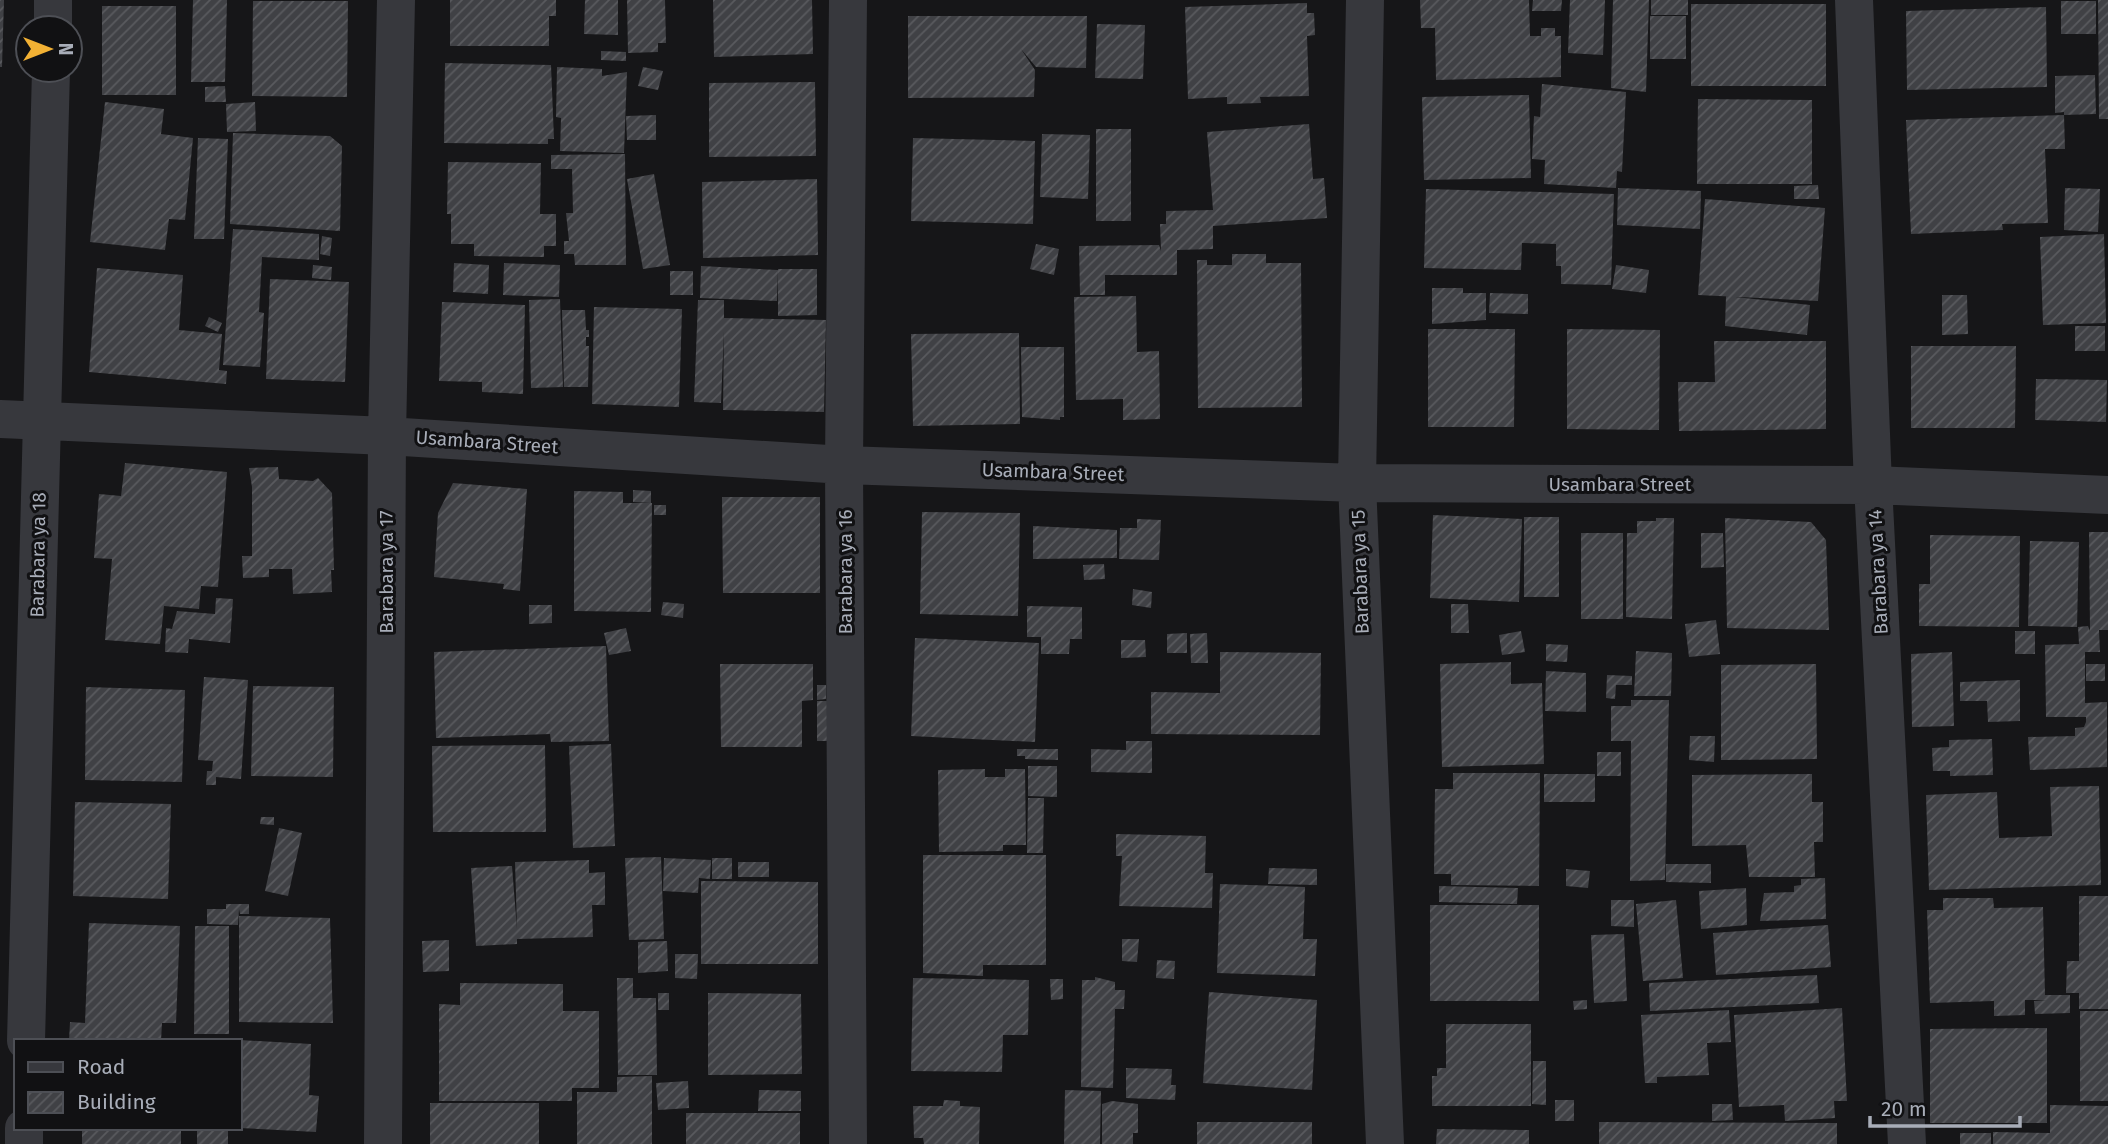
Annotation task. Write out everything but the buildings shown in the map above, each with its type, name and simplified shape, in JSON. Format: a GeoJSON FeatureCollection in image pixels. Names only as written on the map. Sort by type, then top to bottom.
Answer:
{"type":"FeatureCollection","features":[{"type":"Feature","properties":{"kind":"street","name":"Barabara ya 17"},"geometry":{"type":"LineString","coordinates":[[383,1144],[387,436],[396,0]]}},
{"type":"Feature","properties":{"kind":"street","name":"Barabara ya 16"},"geometry":{"type":"LineString","coordinates":[[848,0],[844,465],[848,1144]]}},
{"type":"Feature","properties":{"kind":"street","name":"Barabara ya 15"},"geometry":{"type":"LineString","coordinates":[[1365,0],[1357,482],[1385,1144]]}},
{"type":"Feature","properties":{"kind":"street","name":"Barabara ya 14"},"geometry":{"type":"LineString","coordinates":[[1854,0],[1873,485],[1907,1144]]}},
{"type":"Feature","properties":{"kind":"street","name":"Barabara ya 18"},"geometry":{"type":"LineString","coordinates":[[26,1039],[51,84]]}},
{"type":"Feature","properties":{"kind":"street","name":"Usambara Street"},"geometry":{"type":"LineString","coordinates":[[0,419],[387,436],[844,465],[1357,482],[1873,485],[2108,495]]}}]}
